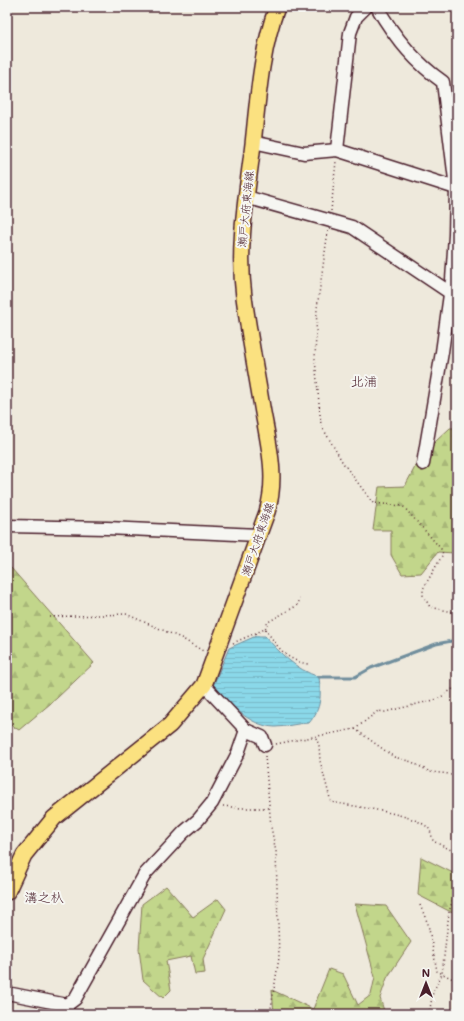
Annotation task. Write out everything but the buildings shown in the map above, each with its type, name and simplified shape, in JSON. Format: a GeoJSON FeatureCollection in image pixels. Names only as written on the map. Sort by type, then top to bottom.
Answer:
{"type":"FeatureCollection","features":[{"type":"Feature","properties":{"kind":"main road","name":"瀬戸大府東海線"},"geometry":{"type":"LineString","coordinates":[[7,892],[24,855],[54,818],[170,726],[204,685],[271,499],[272,479],[269,443],[242,281],[240,259],[262,67],[272,21],[277,7]]}},
{"type":"Feature","properties":{"kind":"street"},"geometry":{"type":"LineString","coordinates":[[337,150],[350,33],[356,17],[366,7]]}},
{"type":"Feature","properties":{"kind":"street"},"geometry":{"type":"LineString","coordinates":[[378,7],[384,19],[410,51],[430,73],[443,82],[456,188],[456,235],[450,292],[442,352],[423,464]]}},
{"type":"Feature","properties":{"kind":"street"},"geometry":{"type":"LineString","coordinates":[[253,142],[304,153],[337,150],[456,188]]}},
{"type":"Feature","properties":{"kind":"street"},"geometry":{"type":"LineString","coordinates":[[246,197],[330,219],[352,227],[450,292]]}},
{"type":"Feature","properties":{"kind":"street"},"geometry":{"type":"LineString","coordinates":[[7,526],[107,528],[258,535]]}},
{"type":"Feature","properties":{"kind":"street"},"geometry":{"type":"LineString","coordinates":[[204,685],[246,730],[262,736],[265,745]]}},
{"type":"Feature","properties":{"kind":"street"},"geometry":{"type":"LineString","coordinates":[[7,993],[67,1010],[75,999],[145,874],[184,832],[198,820],[212,803],[238,753],[246,730]]}},
{"type":"Feature","properties":{"kind":"path"},"geometry":{"type":"LineString","coordinates":[[337,150],[330,219],[317,308],[314,359],[321,425],[343,463],[374,503],[403,506],[442,549],[443,554],[423,589],[424,595],[430,607],[457,613]]}},
{"type":"Feature","properties":{"kind":"path"},"geometry":{"type":"LineString","coordinates":[[50,617],[126,614],[145,620],[216,653],[265,628],[268,622],[298,605],[300,598]]}},
{"type":"Feature","properties":{"kind":"path"},"geometry":{"type":"LineString","coordinates":[[265,628],[285,656],[296,662],[308,664]]}},
{"type":"Feature","properties":{"kind":"path"},"geometry":{"type":"LineString","coordinates":[[270,1014],[279,958],[276,852],[269,808],[265,767],[265,745],[287,743],[334,731],[355,729],[378,711],[385,712],[438,699],[457,686]]}},
{"type":"Feature","properties":{"kind":"path"},"geometry":{"type":"LineString","coordinates":[[355,729],[394,757],[412,762],[430,772],[450,774],[457,782]]}},
{"type":"Feature","properties":{"kind":"path"},"geometry":{"type":"LineString","coordinates":[[315,737],[319,745],[320,761],[331,802],[398,815],[416,821],[428,828],[433,841],[457,853]]}},
{"type":"Feature","properties":{"kind":"path"},"geometry":{"type":"LineString","coordinates":[[212,803],[240,808],[269,808]]}},
{"type":"Feature","properties":{"kind":"path"},"geometry":{"type":"LineString","coordinates":[[429,1014],[433,992],[442,974],[449,912],[457,886]]}},
{"type":"Feature","properties":{"kind":"path"},"geometry":{"type":"LineString","coordinates":[[420,906],[428,924],[437,971],[453,979],[457,979]]}},
{"type":"Feature","properties":{"kind":"path"},"geometry":{"type":"LineString","coordinates":[[451,1014],[457,1010]]}},
{"type":"Feature","properties":{"kind":"green space"},"geometry":{"type":"Polygon","coordinates":[[[450,428],[457,428],[457,559],[455,553],[438,552],[421,573],[402,574],[391,555],[391,530],[373,530],[379,487],[405,486],[422,454],[450,428]]]}},
{"type":"Feature","properties":{"kind":"green space"},"geometry":{"type":"Polygon","coordinates":[[[11,568],[94,663],[57,698],[19,730],[7,723],[7,569],[11,568]]]}},
{"type":"Feature","properties":{"kind":"green space"},"geometry":{"type":"Polygon","coordinates":[[[421,857],[457,875],[457,912],[449,911],[418,895],[421,857]]]}},
{"type":"Feature","properties":{"kind":"green space"},"geometry":{"type":"Polygon","coordinates":[[[166,886],[193,917],[218,899],[226,909],[203,959],[205,973],[195,974],[191,956],[166,961],[171,990],[163,998],[143,980],[139,949],[142,904],[166,886]]]}},
{"type":"Feature","properties":{"kind":"green space"},"geometry":{"type":"Polygon","coordinates":[[[355,904],[386,906],[411,942],[387,978],[380,998],[385,1014],[274,1014],[272,990],[313,1009],[329,969],[343,974],[358,1005],[371,995],[375,977],[355,904]]]}},
{"type":"Feature","properties":{"kind":"water"},"geometry":{"type":"Polygon","coordinates":[[[256,636],[265,636],[289,660],[310,674],[319,677],[320,701],[316,712],[309,723],[275,727],[256,723],[233,707],[213,686],[229,648],[256,636]]]}},
{"type":"Feature","properties":{"kind":"waterway"},"geometry":{"type":"LineString","coordinates":[[319,677],[355,677],[371,668],[436,644],[457,640]]}},
{"type":"Feature","properties":{"kind":"district","name":"北浦"},"geometry":{"type":"Point","coordinates":[364,380]}},
{"type":"Feature","properties":{"kind":"district","name":"溝之杁"},"geometry":{"type":"Point","coordinates":[44,896]}}]}
